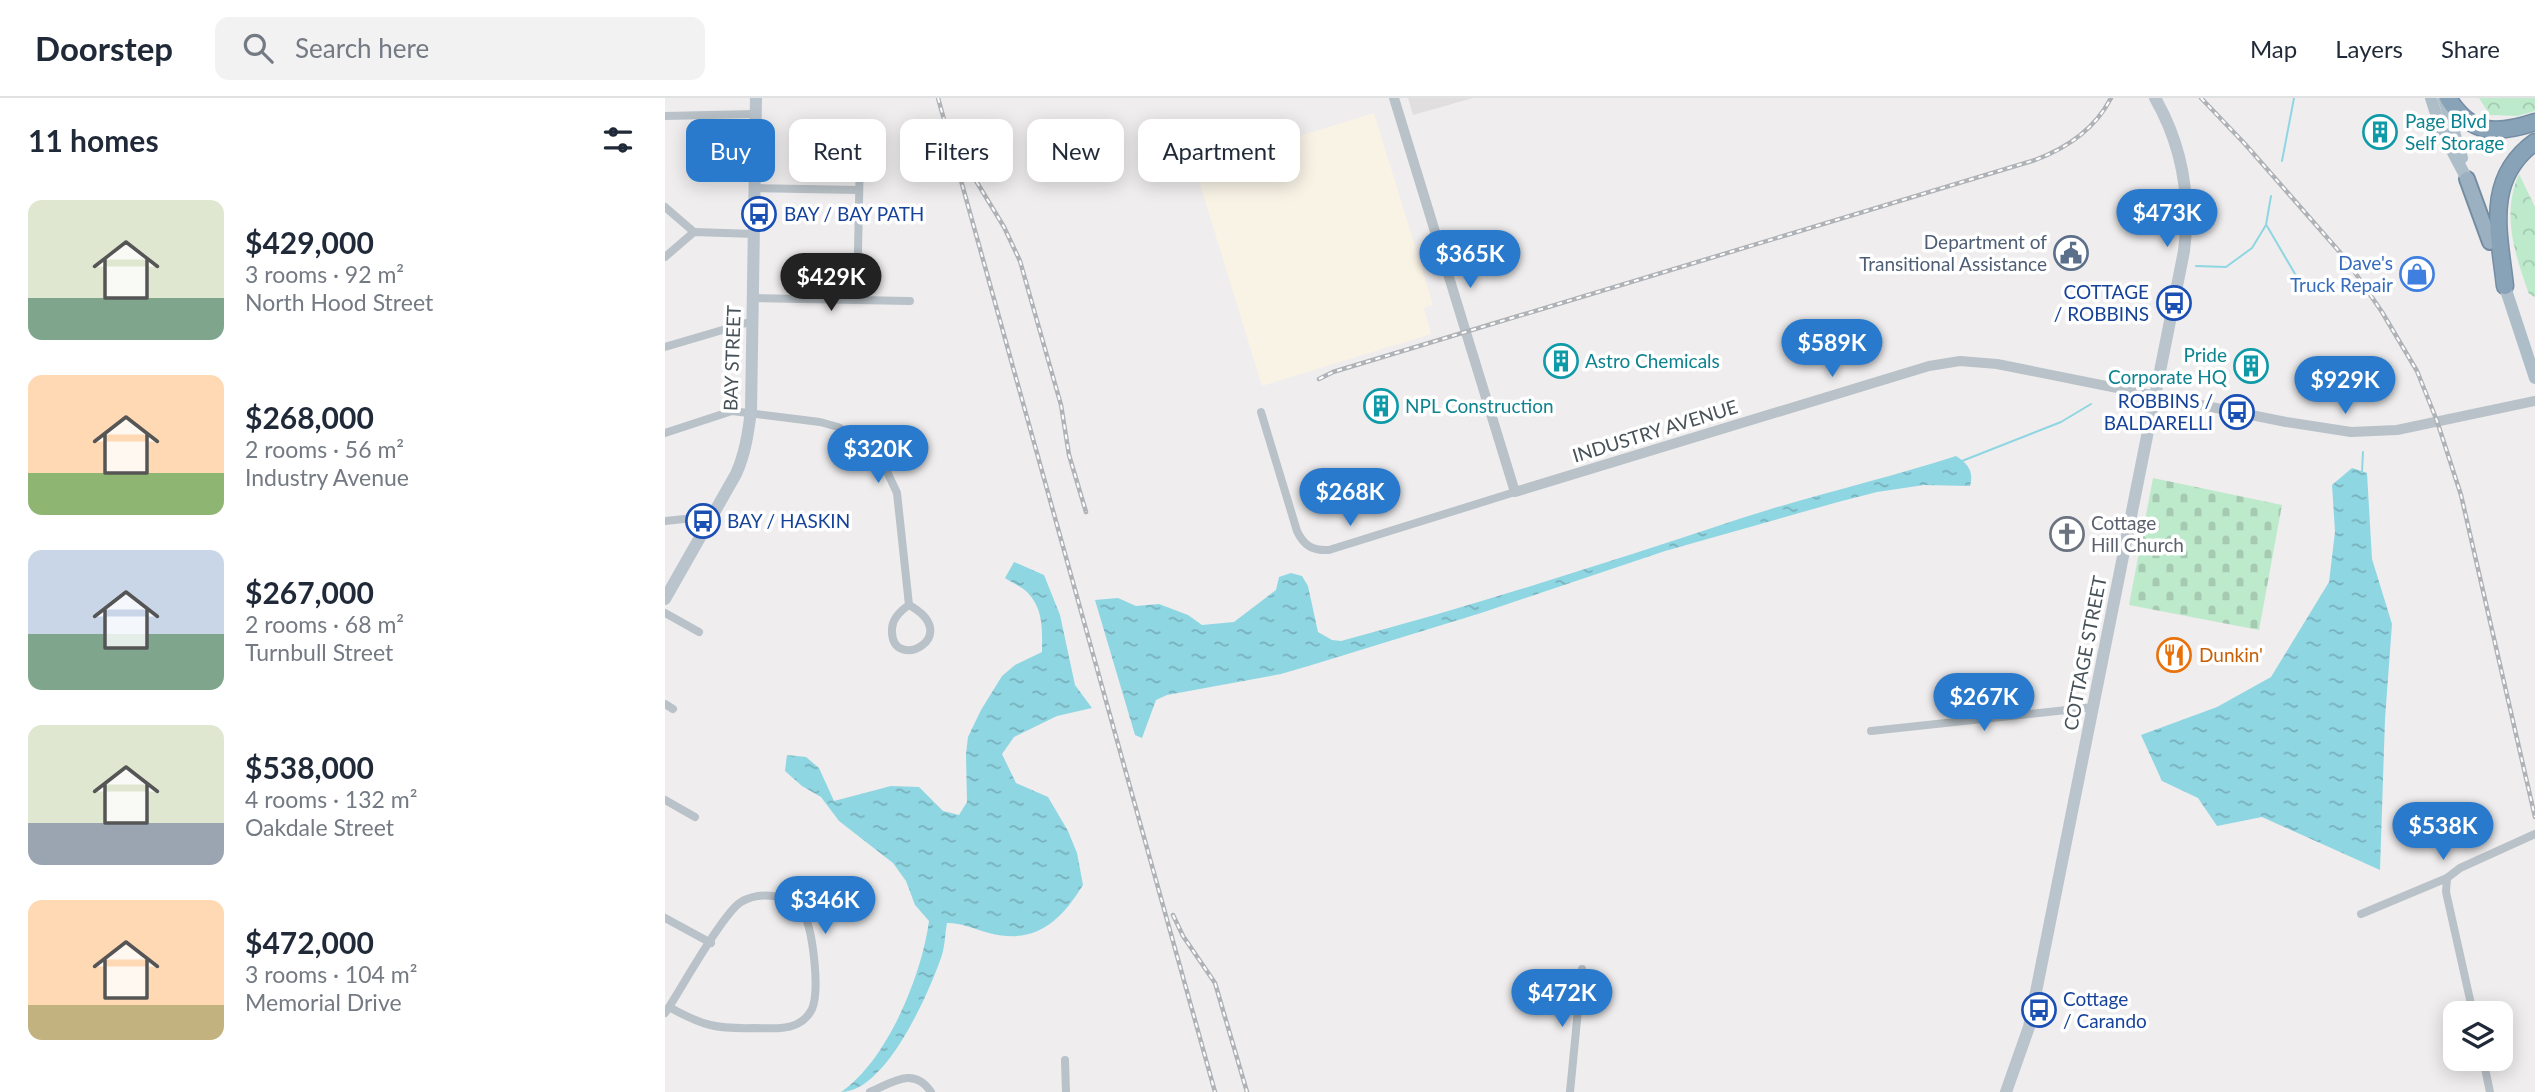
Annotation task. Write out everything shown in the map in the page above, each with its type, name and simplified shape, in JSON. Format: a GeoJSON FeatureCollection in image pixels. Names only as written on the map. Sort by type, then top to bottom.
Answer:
{"type":"FeatureCollection","features":[{"type":"Feature","properties":{"kind":"highway"},"geometry":{"type":"LineString","coordinates":[[2446,98],[2461,117],[2477,127],[2502,131],[2535,122]]}},
{"type":"Feature","properties":{"kind":"highway"},"geometry":{"type":"LineString","coordinates":[[2505,286],[2497,219],[2499,195],[2513,163],[2535,142]]}},
{"type":"Feature","properties":{"kind":"highway"},"geometry":{"type":"LineString","coordinates":[[2467,179],[2490,242]]}},
{"type":"Feature","properties":{"kind":"main road","name":"BAY STREET"},"geometry":{"type":"LineString","coordinates":[[665,598],[744,456],[751,411],[756,98]]}},
{"type":"Feature","properties":{"kind":"main road","name":"COTTAGE STREET"},"geometry":{"type":"LineString","coordinates":[[2006,1092],[2029,1027],[2184,251],[2187,204],[2184,178],[2175,142],[2155,98]]}},
{"type":"Feature","properties":{"kind":"main road"},"geometry":{"type":"LineString","coordinates":[[2431,98],[2441,130],[2467,179]]}},
{"type":"Feature","properties":{"kind":"main road"},"geometry":{"type":"LineString","coordinates":[[2446,98],[2467,179]]}},
{"type":"Feature","properties":{"kind":"main road"},"geometry":{"type":"LineString","coordinates":[[2490,242],[2535,378]]}},
{"type":"Feature","properties":{"kind":"street"},"geometry":{"type":"LineString","coordinates":[[1394,98],[1515,492]]}},
{"type":"Feature","properties":{"kind":"street"},"geometry":{"type":"LineString","coordinates":[[665,116],[756,114]]}},
{"type":"Feature","properties":{"kind":"street"},"geometry":{"type":"LineString","coordinates":[[857,298],[859,182]]}},
{"type":"Feature","properties":{"kind":"street"},"geometry":{"type":"LineString","coordinates":[[755,188],[859,190]]}},
{"type":"Feature","properties":{"kind":"street"},"geometry":{"type":"LineString","coordinates":[[665,206],[694,232],[755,234]]}},
{"type":"Feature","properties":{"kind":"street"},"geometry":{"type":"LineString","coordinates":[[665,257],[694,232]]}},
{"type":"Feature","properties":{"kind":"street"},"geometry":{"type":"LineString","coordinates":[[753,298],[910,301]]}},
{"type":"Feature","properties":{"kind":"street"},"geometry":{"type":"LineString","coordinates":[[665,347],[753,321]]}},
{"type":"Feature","properties":{"kind":"street","name":"INDUSTRY AVENUE"},"geometry":{"type":"LineString","coordinates":[[1261,412],[1302,542],[1313,548],[1329,550],[1934,365],[1971,361],[1997,364],[2156,397],[2351,432],[2397,430],[2535,401]]}},
{"type":"Feature","properties":{"kind":"street"},"geometry":{"type":"LineString","coordinates":[[665,433],[732,411],[751,411],[838,427],[854,436],[883,463],[897,493],[909,605],[927,618],[930,630],[927,640],[912,651],[900,647],[891,631],[900,611],[909,605]]}},
{"type":"Feature","properties":{"kind":"street"},"geometry":{"type":"LineString","coordinates":[[665,520],[713,516]]}},
{"type":"Feature","properties":{"kind":"street"},"geometry":{"type":"LineString","coordinates":[[665,613],[699,632]]}},
{"type":"Feature","properties":{"kind":"street"},"geometry":{"type":"LineString","coordinates":[[1871,731],[2094,707]]}},
{"type":"Feature","properties":{"kind":"street"},"geometry":{"type":"LineString","coordinates":[[665,800],[695,817]]}},
{"type":"Feature","properties":{"kind":"street"},"geometry":{"type":"LineString","coordinates":[[2361,914],[2447,878],[2460,868],[2535,834]]}},
{"type":"Feature","properties":{"kind":"street"},"geometry":{"type":"LineString","coordinates":[[2447,878],[2446,892],[2470,1001]]}},
{"type":"Feature","properties":{"kind":"street"},"geometry":{"type":"LineString","coordinates":[[774,896],[797,906],[806,919],[811,940],[815,995],[808,1016],[797,1024],[784,1028],[720,1029],[699,1024],[667,1010],[728,914],[736,906],[746,900],[774,896]]}},
{"type":"Feature","properties":{"kind":"street"},"geometry":{"type":"LineString","coordinates":[[665,918],[711,943]]}},
{"type":"Feature","properties":{"kind":"street"},"geometry":{"type":"LineString","coordinates":[[1570,1092],[1582,969]]}},
{"type":"Feature","properties":{"kind":"street"},"geometry":{"type":"LineString","coordinates":[[1065,1060],[1066,1092]]}},
{"type":"Feature","properties":{"kind":"street"},"geometry":{"type":"LineString","coordinates":[[2486,1071],[2490,1092]]}},
{"type":"Feature","properties":{"kind":"street"},"geometry":{"type":"LineString","coordinates":[[870,1092],[907,1077],[924,1082],[931,1092]]}},
{"type":"Feature","properties":{"kind":"shaded area"},"geometry":{"type":"Polygon","coordinates":[[[1408,98],[1473,98],[1413,115],[1408,98]]]}},
{"type":"Feature","properties":{"kind":"shaded area"},"geometry":{"type":"Polygon","coordinates":[[[1374,113],[1433,305],[1424,308],[1431,334],[1262,386],[1199,182],[1300,182],[1300,136],[1374,113]]]}},
{"type":"Feature","properties":{"kind":"green space"},"geometry":{"type":"Polygon","coordinates":[[[2479,98],[2535,98],[2535,111],[2517,116],[2490,115],[2479,98]]]}},
{"type":"Feature","properties":{"kind":"green space"},"geometry":{"type":"Polygon","coordinates":[[[2519,174],[2535,207],[2535,297],[2529,294],[2512,235],[2511,205],[2519,174]]]}},
{"type":"Feature","properties":{"kind":"green space"},"geometry":{"type":"Polygon","coordinates":[[[2153,478],[2282,505],[2259,630],[2129,605],[2153,478]]]}},
{"type":"Feature","properties":{"kind":"water"},"geometry":{"type":"Polygon","coordinates":[[[1956,456],[1969,468],[1970,486],[1924,485],[1877,492],[1838,502],[1665,551],[1481,613],[1281,674],[1167,695],[1156,700],[1142,738],[1135,735],[1095,600],[1118,598],[1136,606],[1159,604],[1188,615],[1202,625],[1234,622],[1276,590],[1279,577],[1291,573],[1302,576],[1308,586],[1318,632],[1332,640],[1341,641],[1542,583],[1769,510],[1956,456]]]}},
{"type":"Feature","properties":{"kind":"water"},"geometry":{"type":"Polygon","coordinates":[[[2352,468],[2367,473],[2372,559],[2392,624],[2385,719],[2380,870],[2262,817],[2217,826],[2198,798],[2162,781],[2141,735],[2217,707],[2271,677],[2329,582],[2335,532],[2332,485],[2352,468]]]}},
{"type":"Feature","properties":{"kind":"water"},"geometry":{"type":"Polygon","coordinates":[[[1014,562],[1044,575],[1060,615],[1075,685],[1092,708],[1057,716],[1014,737],[1002,754],[1016,783],[1048,797],[1068,831],[1077,853],[1083,885],[1055,920],[1033,933],[1005,936],[947,923],[943,951],[936,972],[904,1038],[874,1076],[858,1088],[841,1092],[858,1078],[873,1060],[900,1015],[919,966],[929,921],[915,905],[906,881],[893,863],[839,821],[821,797],[802,786],[785,771],[787,755],[806,757],[819,768],[834,801],[891,786],[919,787],[943,811],[959,815],[967,802],[968,737],[981,710],[1002,676],[1015,665],[1042,652],[1041,621],[1037,606],[1026,591],[1005,578],[1014,562]]]}},
{"type":"Feature","properties":{"kind":"waterway"},"geometry":{"type":"LineString","coordinates":[[2282,161],[2294,98]]}},
{"type":"Feature","properties":{"kind":"waterway"},"geometry":{"type":"LineString","coordinates":[[2196,266],[2226,267],[2252,248],[2266,225],[2271,196]]}},
{"type":"Feature","properties":{"kind":"waterway"},"geometry":{"type":"LineString","coordinates":[[2267,226],[2298,279]]}},
{"type":"Feature","properties":{"kind":"waterway"},"geometry":{"type":"LineString","coordinates":[[1962,461],[2061,422],[2091,404]]}},
{"type":"Feature","properties":{"kind":"waterway"},"geometry":{"type":"LineString","coordinates":[[2362,472],[2363,452]]}},
{"type":"Feature","properties":{"kind":"railway"},"geometry":{"type":"LineString","coordinates":[[938,98],[1215,1092]]}},
{"type":"Feature","properties":{"kind":"railway"},"geometry":{"type":"LineString","coordinates":[[1319,379],[1333,372],[2035,160],[2058,150],[2079,136],[2097,119],[2111,98]]}},
{"type":"Feature","properties":{"kind":"railway"},"geometry":{"type":"LineString","coordinates":[[2201,98],[2345,258],[2382,312],[2417,371],[2437,421],[2461,495],[2535,817]]}},
{"type":"Feature","properties":{"kind":"railway"},"geometry":{"type":"LineString","coordinates":[[977,182],[1004,227],[1020,261],[1061,405],[1069,455],[1086,512]]}},
{"type":"Feature","properties":{"kind":"railway"},"geometry":{"type":"LineString","coordinates":[[1173,915],[1183,936],[1215,983],[1247,1092]]}},
{"type":"Feature","properties":{"kind":"place","name":"Page Blvd Self Storage"},"geometry":{"type":"Point","coordinates":[2380,132]}},
{"type":"Feature","properties":{"kind":"place","name":"BAY / BAY PATH"},"geometry":{"type":"Point","coordinates":[759,214]}},
{"type":"Feature","properties":{"kind":"place","name":"Department of Transitional Assistance"},"geometry":{"type":"Point","coordinates":[2071,253]}},
{"type":"Feature","properties":{"kind":"place","name":"Dave's Truck Repair"},"geometry":{"type":"Point","coordinates":[2417,274]}},
{"type":"Feature","properties":{"kind":"place","name":"COTTAGE / ROBBINS"},"geometry":{"type":"Point","coordinates":[2174,303]}},
{"type":"Feature","properties":{"kind":"place","name":"Astro Chemicals"},"geometry":{"type":"Point","coordinates":[1561,361]}},
{"type":"Feature","properties":{"kind":"place","name":"Pride Corporate HQ"},"geometry":{"type":"Point","coordinates":[2251,366]}},
{"type":"Feature","properties":{"kind":"place","name":"NPL Construction"},"geometry":{"type":"Point","coordinates":[1381,406]}},
{"type":"Feature","properties":{"kind":"place","name":"ROBBINS / BALDARELLI"},"geometry":{"type":"Point","coordinates":[2237,412]}},
{"type":"Feature","properties":{"kind":"place","name":"BAY / HASKIN"},"geometry":{"type":"Point","coordinates":[703,521]}},
{"type":"Feature","properties":{"kind":"place","name":"Cottage Hill Church"},"geometry":{"type":"Point","coordinates":[2067,534]}},
{"type":"Feature","properties":{"kind":"place","name":"Dunkin'"},"geometry":{"type":"Point","coordinates":[2174,655]}},
{"type":"Feature","properties":{"kind":"place","name":"Cottage / Carando"},"geometry":{"type":"Point","coordinates":[2039,1010]}}]}
